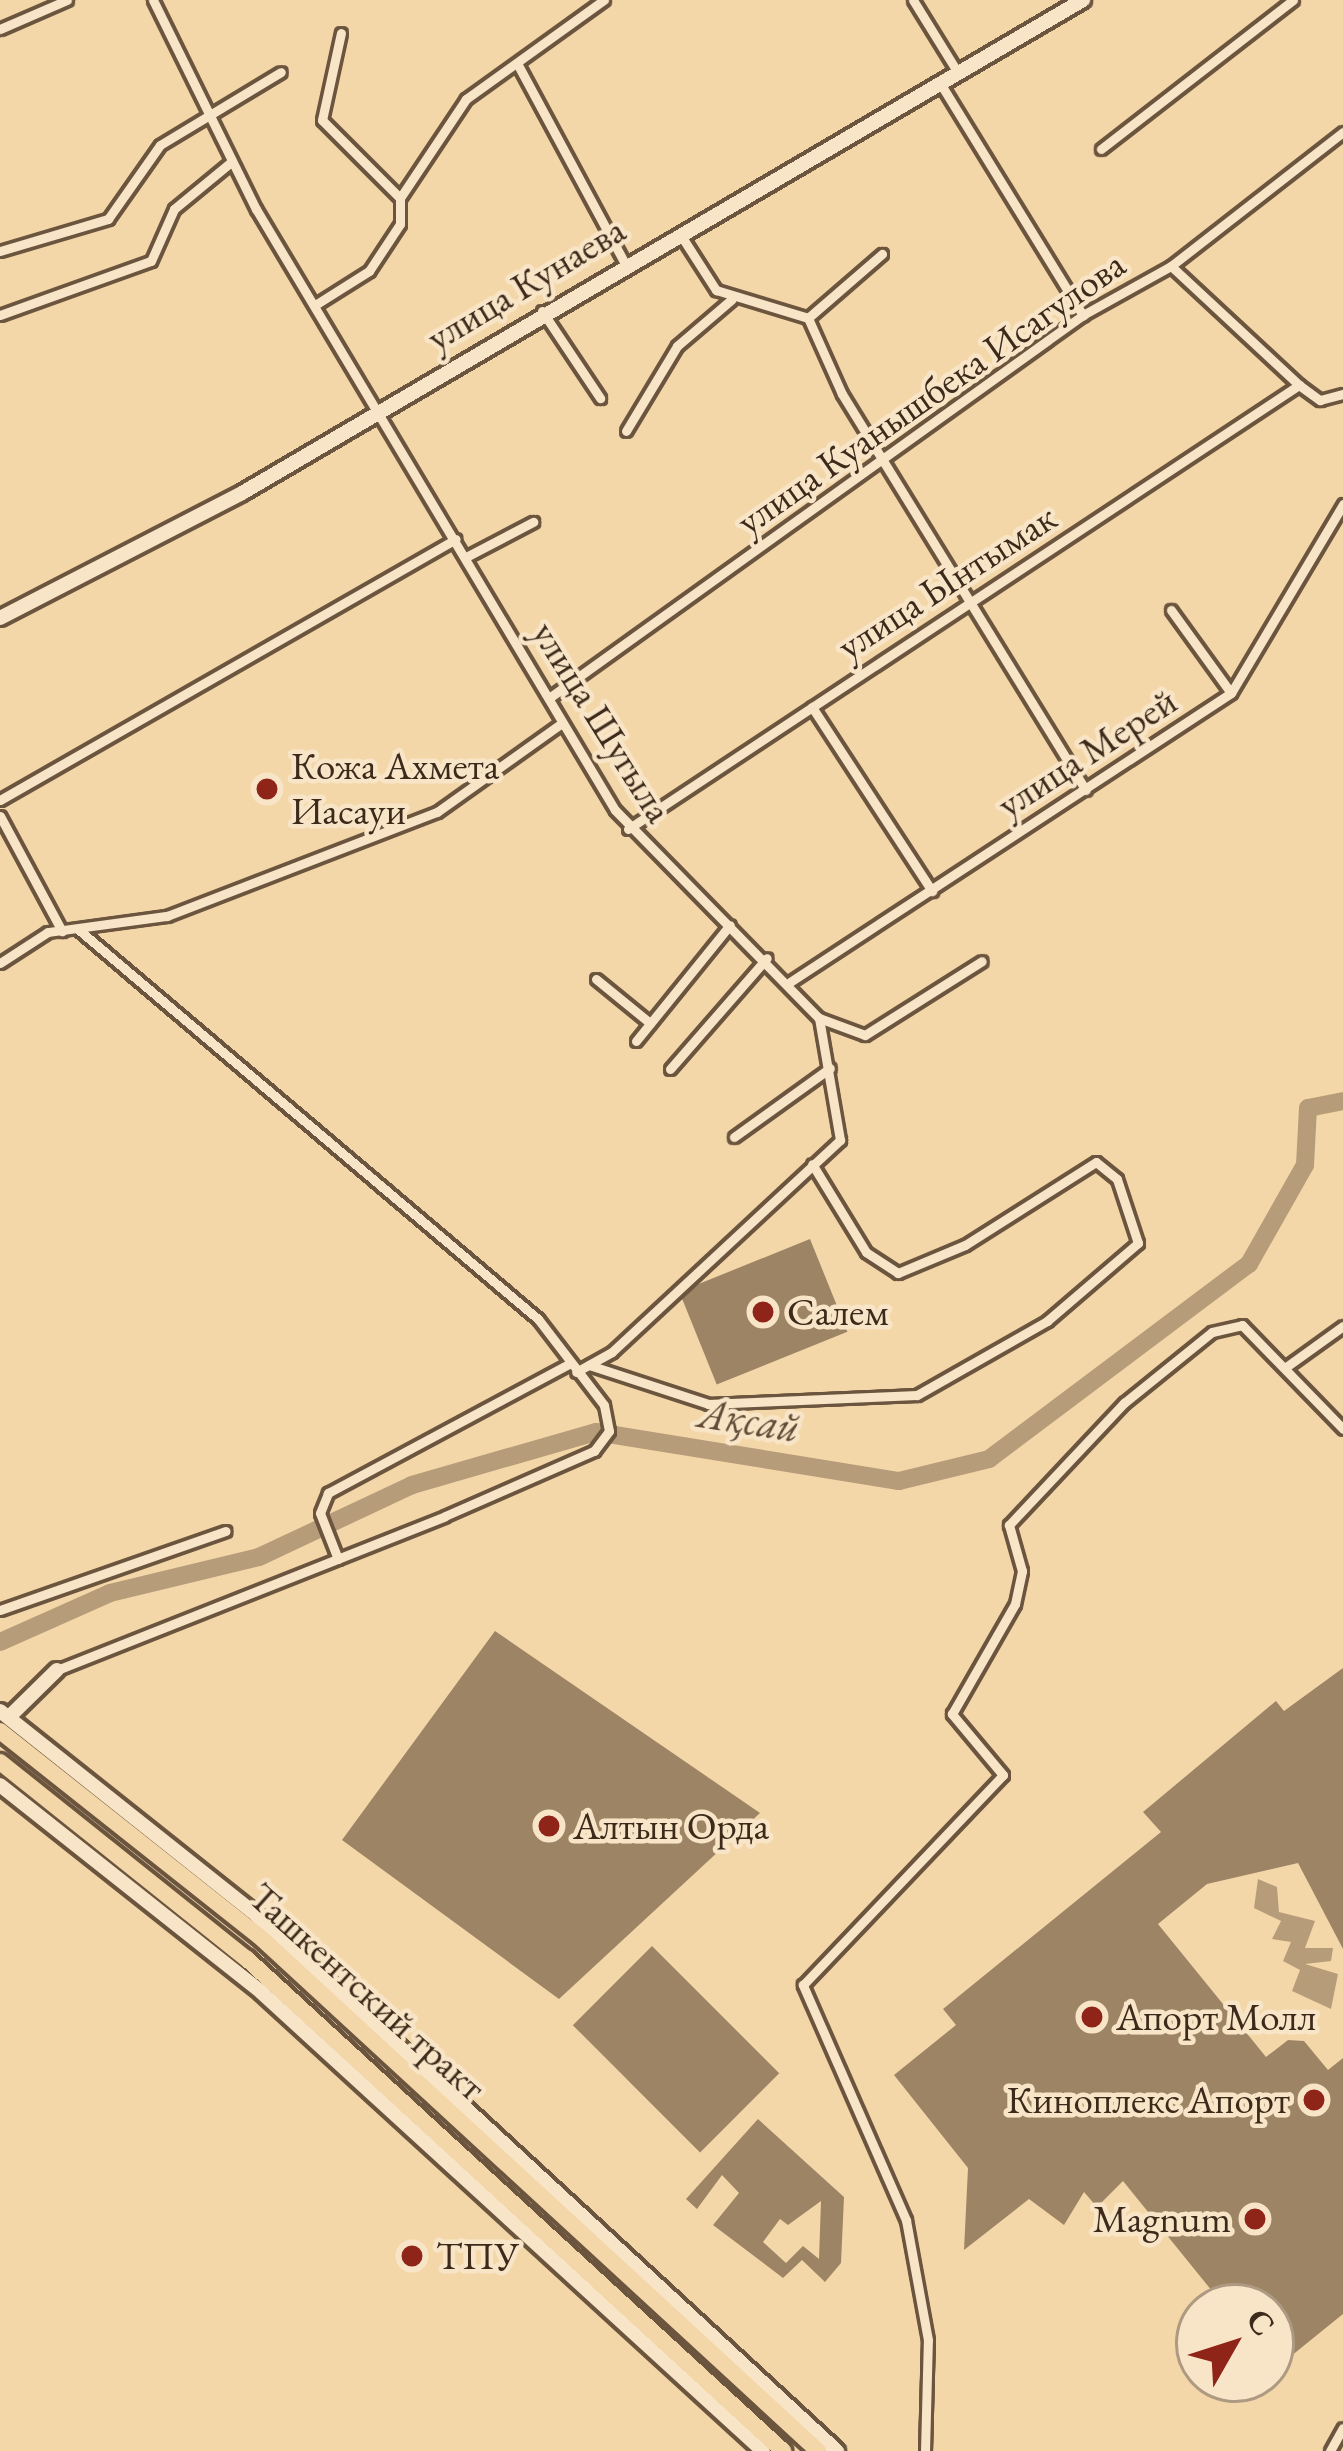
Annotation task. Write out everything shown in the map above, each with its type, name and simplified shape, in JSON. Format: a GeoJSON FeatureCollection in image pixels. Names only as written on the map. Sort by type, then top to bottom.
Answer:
{"type":"FeatureCollection","features":[{"type":"Feature","properties":{"kind":"highway","name":"Ташкентский тракт"},"geometry":{"type":"LineString","coordinates":[[3,1719],[260,1936],[818,2451]]}},
{"type":"Feature","properties":{"kind":"highway"},"geometry":{"type":"LineString","coordinates":[[0,1762],[247,1959],[783,2451]]}},
{"type":"Feature","properties":{"kind":"main road","name":"улица Кунаева"},"geometry":{"type":"LineString","coordinates":[[0,618],[380,411],[624,262],[1083,0]]}},
{"type":"Feature","properties":{"kind":"main road"},"geometry":{"type":"LineString","coordinates":[[57,1670],[3,1719],[253,1912],[837,2451]]}},
{"type":"Feature","properties":{"kind":"main road"},"geometry":{"type":"LineString","coordinates":[[0,1785],[261,1992],[763,2451]]}},
{"type":"Feature","properties":{"kind":"main road"},"geometry":{"type":"LineString","coordinates":[[729,2420],[744,2451]]}},
{"type":"Feature","properties":{"kind":"street"},"geometry":{"type":"LineString","coordinates":[[0,29],[67,0]]}},
{"type":"Feature","properties":{"kind":"street","name":"улица Шугыла"},"geometry":{"type":"LineString","coordinates":[[153,0],[231,162],[628,829],[767,958],[819,1018],[843,1130],[812,1164],[590,1365],[573,1368],[353,1472],[320,1513],[338,1559]]}},
{"type":"Feature","properties":{"kind":"street"},"geometry":{"type":"LineString","coordinates":[[315,305],[387,254],[400,198],[466,99],[604,0]]}},
{"type":"Feature","properties":{"kind":"street"},"geometry":{"type":"LineString","coordinates":[[913,0],[958,73]]}},
{"type":"Feature","properties":{"kind":"street"},"geometry":{"type":"LineString","coordinates":[[1101,148],[1293,0]]}},
{"type":"Feature","properties":{"kind":"street"},"geometry":{"type":"LineString","coordinates":[[341,33],[322,120],[400,198]]}},
{"type":"Feature","properties":{"kind":"street"},"geometry":{"type":"LineString","coordinates":[[518,65],[624,262]]}},
{"type":"Feature","properties":{"kind":"street"},"geometry":{"type":"LineString","coordinates":[[0,251],[108,219],[160,145],[212,122],[280,71]]}},
{"type":"Feature","properties":{"kind":"street"},"geometry":{"type":"LineString","coordinates":[[940,83],[1084,315]]}},
{"type":"Feature","properties":{"kind":"street","name":"улица Куанышбека Исагулова"},"geometry":{"type":"LineString","coordinates":[[549,698],[1084,315],[1171,266],[1343,132]]}},
{"type":"Feature","properties":{"kind":"street"},"geometry":{"type":"LineString","coordinates":[[0,315],[151,261],[174,209],[231,162]]}},
{"type":"Feature","properties":{"kind":"street"},"geometry":{"type":"LineString","coordinates":[[678,232],[732,299],[808,319],[883,462],[1086,790]]}},
{"type":"Feature","properties":{"kind":"street"},"geometry":{"type":"LineString","coordinates":[[808,319],[882,254]]}},
{"type":"Feature","properties":{"kind":"street"},"geometry":{"type":"LineString","coordinates":[[1171,266],[1299,386],[1320,400],[1343,394]]}},
{"type":"Feature","properties":{"kind":"street"},"geometry":{"type":"LineString","coordinates":[[626,430],[677,346],[732,299]]}},
{"type":"Feature","properties":{"kind":"street"},"geometry":{"type":"LineString","coordinates":[[542,311],[600,398]]}},
{"type":"Feature","properties":{"kind":"street","name":"улица Ынтымак"},"geometry":{"type":"LineString","coordinates":[[628,829],[1299,386]]}},
{"type":"Feature","properties":{"kind":"street","name":"улица Мерей"},"geometry":{"type":"LineString","coordinates":[[790,982],[1231,693],[1343,504]]}},
{"type":"Feature","properties":{"kind":"street"},"geometry":{"type":"LineString","coordinates":[[466,557],[533,522]]}},
{"type":"Feature","properties":{"kind":"street"},"geometry":{"type":"LineString","coordinates":[[0,800],[456,539]]}},
{"type":"Feature","properties":{"kind":"street"},"geometry":{"type":"LineString","coordinates":[[1172,610],[1231,693]]}},
{"type":"Feature","properties":{"kind":"street"},"geometry":{"type":"LineString","coordinates":[[812,707],[932,891]]}},
{"type":"Feature","properties":{"kind":"street"},"geometry":{"type":"LineString","coordinates":[[0,963],[62,931],[167,916],[437,812],[562,723]]}},
{"type":"Feature","properties":{"kind":"street"},"geometry":{"type":"LineString","coordinates":[[0,816],[62,931]]}},
{"type":"Feature","properties":{"kind":"street"},"geometry":{"type":"LineString","coordinates":[[636,1041],[730,925]]}},
{"type":"Feature","properties":{"kind":"street"},"geometry":{"type":"LineString","coordinates":[[57,1670],[338,1559],[603,1444],[608,1418],[526,1307],[80,930]]}},
{"type":"Feature","properties":{"kind":"street"},"geometry":{"type":"LineString","coordinates":[[670,1069],[767,958]]}},
{"type":"Feature","properties":{"kind":"street"},"geometry":{"type":"LineString","coordinates":[[819,1018],[865,1035],[982,961]]}},
{"type":"Feature","properties":{"kind":"street"},"geometry":{"type":"LineString","coordinates":[[596,979],[650,1023]]}},
{"type":"Feature","properties":{"kind":"street"},"geometry":{"type":"LineString","coordinates":[[734,1137],[830,1068]]}},
{"type":"Feature","properties":{"kind":"street"},"geometry":{"type":"LineString","coordinates":[[590,1365],[708,1404],[917,1395],[1047,1321],[1138,1243],[1117,1179],[1096,1162],[965,1245],[898,1273],[866,1252],[812,1164]]}},
{"type":"Feature","properties":{"kind":"street"},"geometry":{"type":"LineString","coordinates":[[925,2451],[928,2340],[906,2220],[803,1985],[1004,1775],[952,1714],[1015,1604],[1022,1570],[1010,1525],[1139,1388],[1212,1332],[1242,1325],[1343,1429]]}},
{"type":"Feature","properties":{"kind":"street"},"geometry":{"type":"LineString","coordinates":[[1286,1367],[1343,1326]]}},
{"type":"Feature","properties":{"kind":"street"},"geometry":{"type":"LineString","coordinates":[[0,1610],[226,1532]]}},
{"type":"Feature","properties":{"kind":"street"},"geometry":{"type":"LineString","coordinates":[[0,1699],[3,1719]]}},
{"type":"Feature","properties":{"kind":"street"},"geometry":{"type":"LineString","coordinates":[[1330,2451],[1343,2428]]}},
{"type":"Feature","properties":{"kind":"shaded area"},"geometry":{"type":"Polygon","coordinates":[[[1258,1879],[1277,1887],[1279,1912],[1315,1921],[1305,1948],[1333,1948],[1331,1961],[1305,1964],[1338,1974],[1331,2009],[1292,1991],[1300,1970],[1283,1961],[1291,1942],[1272,1939],[1281,1921],[1254,1908],[1258,1879]]]}},
{"type":"Feature","properties":{"kind":"building","name":"Салем"},"geometry":{"type":"Polygon","coordinates":[[[810,1239],[847,1332],[717,1385],[679,1292],[810,1239]]]}},
{"type":"Feature","properties":{"kind":"building","name":"Алтын Орда"},"geometry":{"type":"Polygon","coordinates":[[[495,1631],[760,1813],[559,1999],[342,1840],[495,1631]]]}},
{"type":"Feature","properties":{"kind":"building","name":"Апорт Молл"},"geometry":{"type":"Polygon","coordinates":[[[1343,1668],[1343,1949],[1298,1863],[1207,1884],[1158,1924],[1266,2057],[1288,2040],[1304,2041],[1328,2070],[1343,2058],[1343,2314],[1295,2353],[1295,2283],[1206,2283],[1123,2181],[1097,2207],[1084,2192],[1064,2225],[1029,2199],[964,2250],[968,2168],[894,2075],[956,2025],[943,2009],[1161,1832],[1143,1812],[1276,1701],[1284,1711],[1343,1668]]]}},
{"type":"Feature","properties":{"kind":"building","name":"Алтын Орда"},"geometry":{"type":"Polygon","coordinates":[[[652,1946],[779,2073],[700,2152],[573,2025],[652,1946]]]}},
{"type":"Feature","properties":{"kind":"building"},"geometry":{"type":"Polygon","coordinates":[[[758,2119],[844,2197],[841,2263],[825,2282],[802,2260],[783,2278],[713,2225],[739,2193],[722,2175],[697,2209],[686,2199],[758,2119]],[[821,2201],[788,2225],[780,2219],[763,2242],[786,2263],[803,2246],[819,2259],[821,2201]]]}},
{"type":"Feature","properties":{"kind":"waterway","name":"Ақсай"},"geometry":{"type":"LineString","coordinates":[[0,1642],[110,1593],[259,1557],[412,1485],[596,1432],[899,1481],[989,1459],[1249,1264],[1305,1165],[1308,1108],[1343,1101]]}},
{"type":"Feature","properties":{"kind":"place","name":"Кожа Ахмета Иасауи"},"geometry":{"type":"Point","coordinates":[267,789]}},
{"type":"Feature","properties":{"kind":"place","name":"Салем"},"geometry":{"type":"Point","coordinates":[763,1312]}},
{"type":"Feature","properties":{"kind":"place","name":"Алтын Орда"},"geometry":{"type":"Point","coordinates":[549,1826]}},
{"type":"Feature","properties":{"kind":"place","name":"Апорт Молл"},"geometry":{"type":"Point","coordinates":[1092,2017]}},
{"type":"Feature","properties":{"kind":"place","name":"Киноплекс Апорт"},"geometry":{"type":"Point","coordinates":[1314,2100]}},
{"type":"Feature","properties":{"kind":"place","name":"Magnum"},"geometry":{"type":"Point","coordinates":[1255,2219]}},
{"type":"Feature","properties":{"kind":"place","name":"ТПУ"},"geometry":{"type":"Point","coordinates":[412,2256]}}]}
